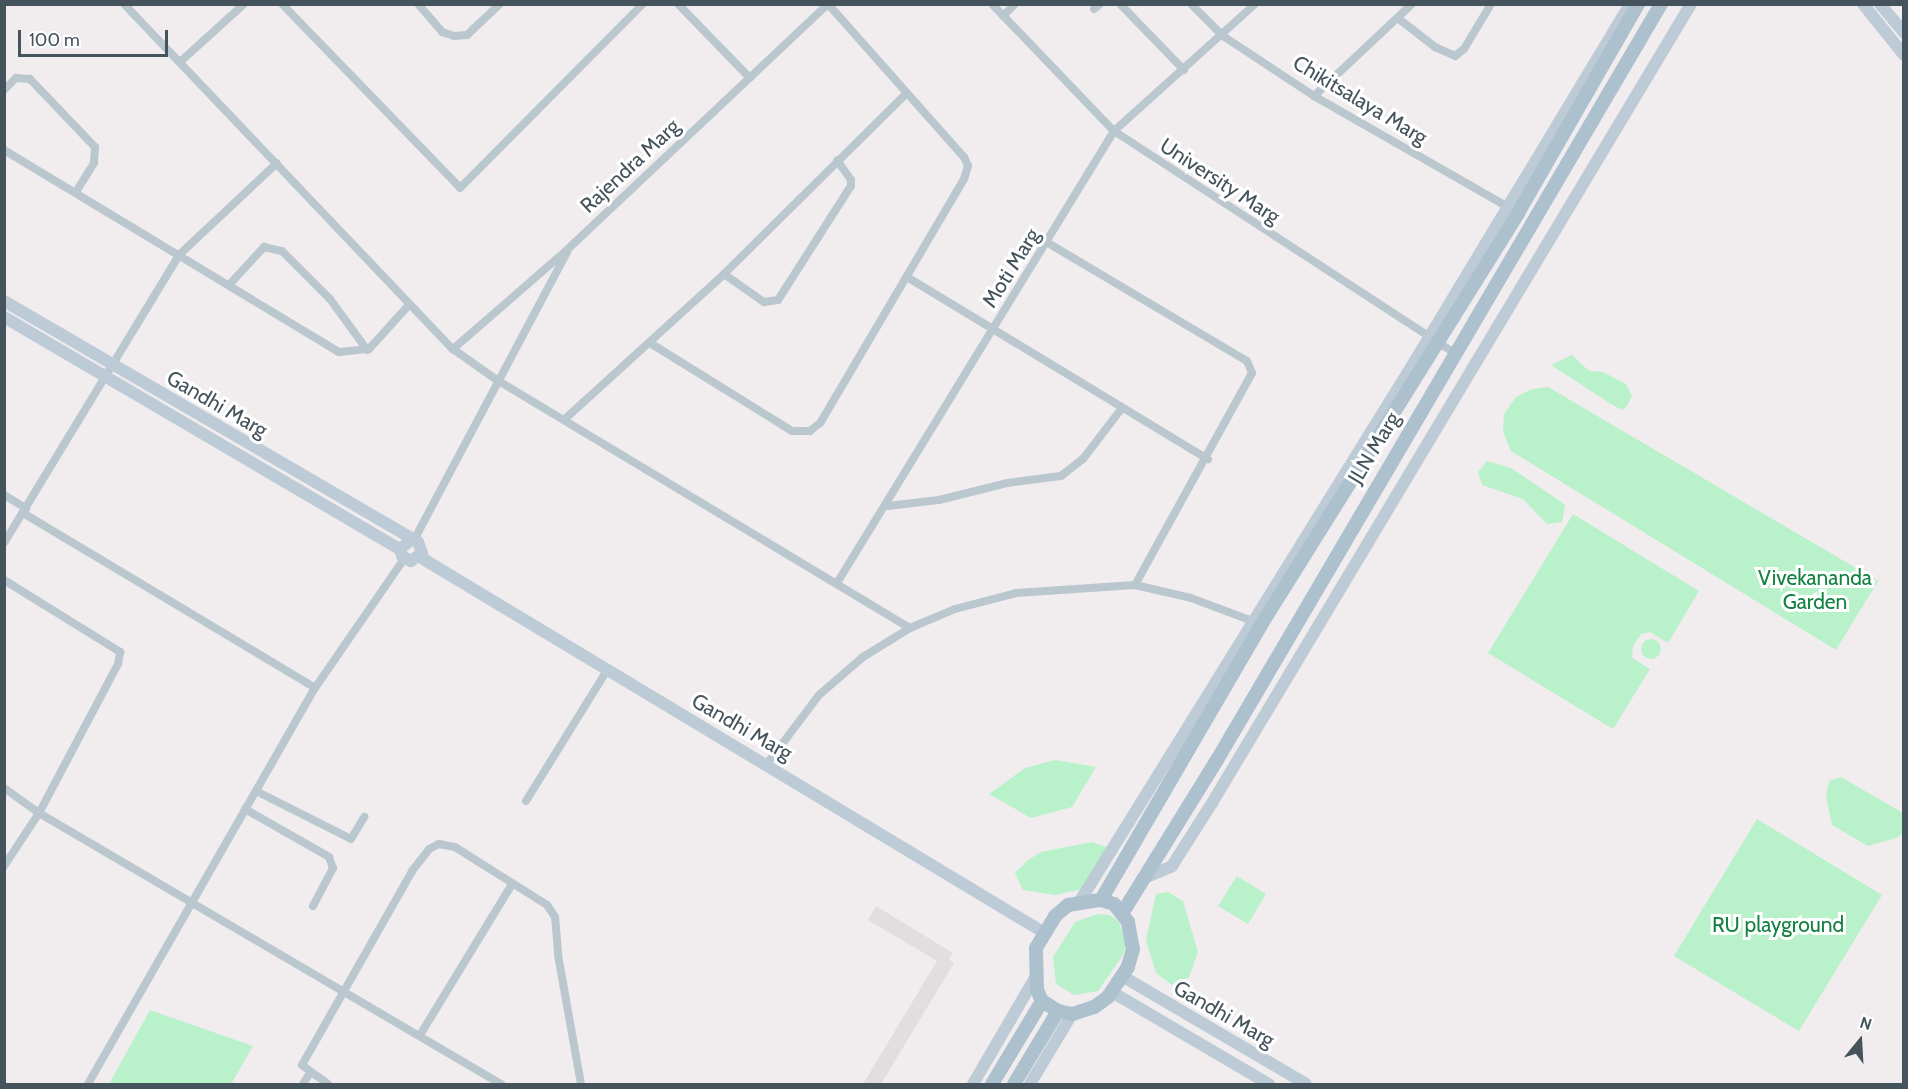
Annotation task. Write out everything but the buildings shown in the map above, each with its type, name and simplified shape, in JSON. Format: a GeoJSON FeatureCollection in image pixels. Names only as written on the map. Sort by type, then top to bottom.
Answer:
{"type":"FeatureCollection","features":[{"type":"Feature","properties":{"kind":"main road"},"geometry":{"type":"LineString","coordinates":[[1513,210],[1630,4]]}},
{"type":"Feature","properties":{"kind":"main road","name":"JLN Marg"},"geometry":{"type":"LineString","coordinates":[[1101,900],[1258,623],[1434,341],[1638,4]]}},
{"type":"Feature","properties":{"kind":"main road","name":"JLN Marg"},"geometry":{"type":"LineString","coordinates":[[1122,912],[1456,354],[1661,4]]}},
{"type":"Feature","properties":{"kind":"main road"},"geometry":{"type":"LineString","coordinates":[[1142,879],[1172,866],[1212,803],[1691,4]]}},
{"type":"Feature","properties":{"kind":"main road"},"geometry":{"type":"LineString","coordinates":[[1863,4],[1904,55]]}},
{"type":"Feature","properties":{"kind":"main road"},"geometry":{"type":"LineString","coordinates":[[1880,4],[1904,33]]}},
{"type":"Feature","properties":{"kind":"main road","name":"Gandhi Marg"},"geometry":{"type":"LineString","coordinates":[[4,301],[412,540]]}},
{"type":"Feature","properties":{"kind":"main road"},"geometry":{"type":"LineString","coordinates":[[4,317],[103,377],[402,554],[414,561],[420,557],[422,549],[412,540],[402,554]]}},
{"type":"Feature","properties":{"kind":"main road","name":"Gandhi Marg"},"geometry":{"type":"LineString","coordinates":[[420,557],[1043,932]]}},
{"type":"Feature","properties":{"kind":"main road"},"geometry":{"type":"LineString","coordinates":[[1065,1013],[1042,1000],[1035,978],[1036,948],[1043,932],[1055,916],[1080,901],[1258,623]]}},
{"type":"Feature","properties":{"kind":"main road"},"geometry":{"type":"LineString","coordinates":[[1014,1084],[1065,1013],[1094,1006],[1112,992],[1122,976],[1133,949],[1122,912],[1101,900],[1080,901]]}},
{"type":"Feature","properties":{"kind":"main road","name":"Gandhi Marg"},"geometry":{"type":"LineString","coordinates":[[1122,976],[1306,1084]]}},
{"type":"Feature","properties":{"kind":"main road"},"geometry":{"type":"LineString","coordinates":[[974,1084],[1035,978]]}},
{"type":"Feature","properties":{"kind":"main road","name":"Gandhi Marg"},"geometry":{"type":"LineString","coordinates":[[1112,992],[1269,1084]]}},
{"type":"Feature","properties":{"kind":"main road"},"geometry":{"type":"LineString","coordinates":[[992,1084],[1042,1000]]}},
{"type":"Feature","properties":{"kind":"main road"},"geometry":{"type":"LineString","coordinates":[[1029,1084],[1065,1013]]}},
{"type":"Feature","properties":{"kind":"street"},"geometry":{"type":"LineString","coordinates":[[124,4],[277,163],[408,306],[453,349],[497,380],[566,418],[910,628]]}},
{"type":"Feature","properties":{"kind":"street"},"geometry":{"type":"LineString","coordinates":[[180,62],[244,4]]}},
{"type":"Feature","properties":{"kind":"street"},"geometry":{"type":"LineString","coordinates":[[282,4],[460,188],[643,4]]}},
{"type":"Feature","properties":{"kind":"street"},"geometry":{"type":"LineString","coordinates":[[418,4],[442,32],[454,36],[467,35],[494,6]]}},
{"type":"Feature","properties":{"kind":"street"},"geometry":{"type":"LineString","coordinates":[[678,4],[750,78]]}},
{"type":"Feature","properties":{"kind":"street"},"geometry":{"type":"LineString","coordinates":[[650,343],[792,431],[810,431],[820,423],[964,179],[968,166],[964,157],[828,4]]}},
{"type":"Feature","properties":{"kind":"street","name":"Rajendra Marg"},"geometry":{"type":"LineString","coordinates":[[453,349],[569,248],[828,4]]}},
{"type":"Feature","properties":{"kind":"street","name":"University Marg"},"geometry":{"type":"LineString","coordinates":[[992,4],[1114,131],[1456,354]]}},
{"type":"Feature","properties":{"kind":"street"},"geometry":{"type":"LineString","coordinates":[[1003,16],[1015,4]]}},
{"type":"Feature","properties":{"kind":"street"},"geometry":{"type":"LineString","coordinates":[[1120,4],[1184,70]]}},
{"type":"Feature","properties":{"kind":"street","name":"Chikitsalaya Marg"},"geometry":{"type":"LineString","coordinates":[[1191,4],[1223,36],[1314,96],[1513,210]]}},
{"type":"Feature","properties":{"kind":"street","name":"Moti Marg"},"geometry":{"type":"LineString","coordinates":[[837,584],[888,506],[1114,131],[1223,36],[1254,4]]}},
{"type":"Feature","properties":{"kind":"street"},"geometry":{"type":"LineString","coordinates":[[1314,96],[1399,19],[1412,4]]}},
{"type":"Feature","properties":{"kind":"street"},"geometry":{"type":"LineString","coordinates":[[1399,19],[1435,47],[1455,56],[1464,49],[1491,4]]}},
{"type":"Feature","properties":{"kind":"street"},"geometry":{"type":"LineString","coordinates":[[4,90],[16,78],[30,79],[95,147],[94,163],[76,192]]}},
{"type":"Feature","properties":{"kind":"street"},"geometry":{"type":"LineString","coordinates":[[566,418],[724,273],[906,94]]}},
{"type":"Feature","properties":{"kind":"street"},"geometry":{"type":"LineString","coordinates":[[4,150],[339,352],[367,350],[408,306]]}},
{"type":"Feature","properties":{"kind":"street"},"geometry":{"type":"LineString","coordinates":[[724,273],[764,302],[778,300],[851,186],[851,180],[837,160]]}},
{"type":"Feature","properties":{"kind":"street"},"geometry":{"type":"LineString","coordinates":[[4,543],[179,255],[277,163]]}},
{"type":"Feature","properties":{"kind":"street"},"geometry":{"type":"LineString","coordinates":[[1048,243],[1247,361],[1252,373],[1248,385],[1208,459],[1135,585]]}},
{"type":"Feature","properties":{"kind":"street"},"geometry":{"type":"LineString","coordinates":[[229,285],[264,247],[282,251],[330,299],[367,350]]}},
{"type":"Feature","properties":{"kind":"street"},"geometry":{"type":"LineString","coordinates":[[412,540],[569,248]]}},
{"type":"Feature","properties":{"kind":"street"},"geometry":{"type":"LineString","coordinates":[[907,277],[1208,459]]}},
{"type":"Feature","properties":{"kind":"street"},"geometry":{"type":"LineString","coordinates":[[888,506],[939,500],[1007,483],[1061,476],[1083,459],[1122,408]]}},
{"type":"Feature","properties":{"kind":"street"},"geometry":{"type":"LineString","coordinates":[[4,495],[24,511],[315,688]]}},
{"type":"Feature","properties":{"kind":"street"},"geometry":{"type":"LineString","coordinates":[[88,1084],[315,688],[402,554]]}},
{"type":"Feature","properties":{"kind":"street"},"geometry":{"type":"LineString","coordinates":[[4,580],[120,652],[118,664],[39,813],[4,866]]}},
{"type":"Feature","properties":{"kind":"street"},"geometry":{"type":"LineString","coordinates":[[767,764],[819,695],[863,657],[910,628],[955,609],[1016,593],[1135,585],[1191,598],[1258,623]]}},
{"type":"Feature","properties":{"kind":"street"},"geometry":{"type":"LineString","coordinates":[[526,801],[609,669]]}},
{"type":"Feature","properties":{"kind":"street"},"geometry":{"type":"LineString","coordinates":[[4,788],[39,813],[501,1084]]}},
{"type":"Feature","properties":{"kind":"street"},"geometry":{"type":"LineString","coordinates":[[256,791],[351,839],[364,817]]}},
{"type":"Feature","properties":{"kind":"street"},"geometry":{"type":"LineString","coordinates":[[246,809],[329,857],[333,868],[313,906]]}},
{"type":"Feature","properties":{"kind":"street"},"geometry":{"type":"LineString","coordinates":[[328,1084],[302,1065],[412,871],[429,849],[439,844],[455,847],[548,905],[555,917],[558,956],[582,1084]]}},
{"type":"Feature","properties":{"kind":"street"},"geometry":{"type":"LineString","coordinates":[[420,1035],[512,884]]}},
{"type":"Feature","properties":{"kind":"street"},"geometry":{"type":"LineString","coordinates":[[303,1084],[310,1073]]}},
{"type":"Feature","properties":{"kind":"shaded area"},"geometry":{"type":"Polygon","coordinates":[[[876,906],[953,953],[949,959],[954,963],[881,1084],[863,1084],[937,961],[868,920],[876,906]]]}},
{"type":"Feature","properties":{"kind":"green space"},"geometry":{"type":"Polygon","coordinates":[[[1572,355],[1589,371],[1603,372],[1626,384],[1632,396],[1626,407],[1622,410],[1611,404],[1551,365],[1572,355]]]}},
{"type":"Feature","properties":{"kind":"green space","name":"Vivekananda Garden"},"geometry":{"type":"Polygon","coordinates":[[[1548,387],[1878,581],[1836,650],[1511,451],[1503,432],[1504,414],[1516,397],[1532,389],[1548,387]]]}},
{"type":"Feature","properties":{"kind":"green space"},"geometry":{"type":"Polygon","coordinates":[[[1487,461],[1511,468],[1565,505],[1562,522],[1547,524],[1523,499],[1482,485],[1478,472],[1487,461]]]}},
{"type":"Feature","properties":{"kind":"green space"},"geometry":{"type":"Polygon","coordinates":[[[1573,514],[1699,591],[1668,643],[1650,632],[1641,634],[1633,646],[1632,658],[1650,669],[1613,729],[1488,653],[1573,514]]]}},
{"type":"Feature","properties":{"kind":"green space"},"geometry":{"type":"Polygon","coordinates":[[[1647,639],[1655,639],[1661,645],[1661,653],[1655,659],[1647,659],[1641,653],[1641,645],[1647,639]]]}},
{"type":"Feature","properties":{"kind":"green space"},"geometry":{"type":"Polygon","coordinates":[[[1055,760],[1096,767],[1072,807],[1031,818],[989,794],[1025,768],[1055,760]]]}},
{"type":"Feature","properties":{"kind":"green space"},"geometry":{"type":"Polygon","coordinates":[[[1841,777],[1903,813],[1903,831],[1899,837],[1868,846],[1832,825],[1826,796],[1829,781],[1841,777]]]}},
{"type":"Feature","properties":{"kind":"green space","name":"RU playground"},"geometry":{"type":"Polygon","coordinates":[[[1757,819],[1882,895],[1799,1031],[1674,956],[1757,819]]]}},
{"type":"Feature","properties":{"kind":"green space"},"geometry":{"type":"Polygon","coordinates":[[[1092,842],[1109,848],[1083,889],[1055,895],[1023,890],[1015,873],[1028,860],[1041,852],[1092,842]]]}},
{"type":"Feature","properties":{"kind":"green space"},"geometry":{"type":"Polygon","coordinates":[[[1237,876],[1266,894],[1248,924],[1218,906],[1237,876]]]}},
{"type":"Feature","properties":{"kind":"green space"},"geometry":{"type":"Polygon","coordinates":[[[1168,892],[1183,901],[1198,952],[1189,977],[1172,985],[1156,973],[1146,940],[1156,894],[1168,892]]]}},
{"type":"Feature","properties":{"kind":"green space"},"geometry":{"type":"Polygon","coordinates":[[[1097,914],[1110,915],[1119,922],[1126,943],[1123,955],[1098,991],[1074,995],[1056,984],[1053,957],[1075,922],[1097,914]]]}},
{"type":"Feature","properties":{"kind":"green space"},"geometry":{"type":"Polygon","coordinates":[[[150,1010],[253,1046],[231,1084],[109,1084],[150,1010]]]}}]}
